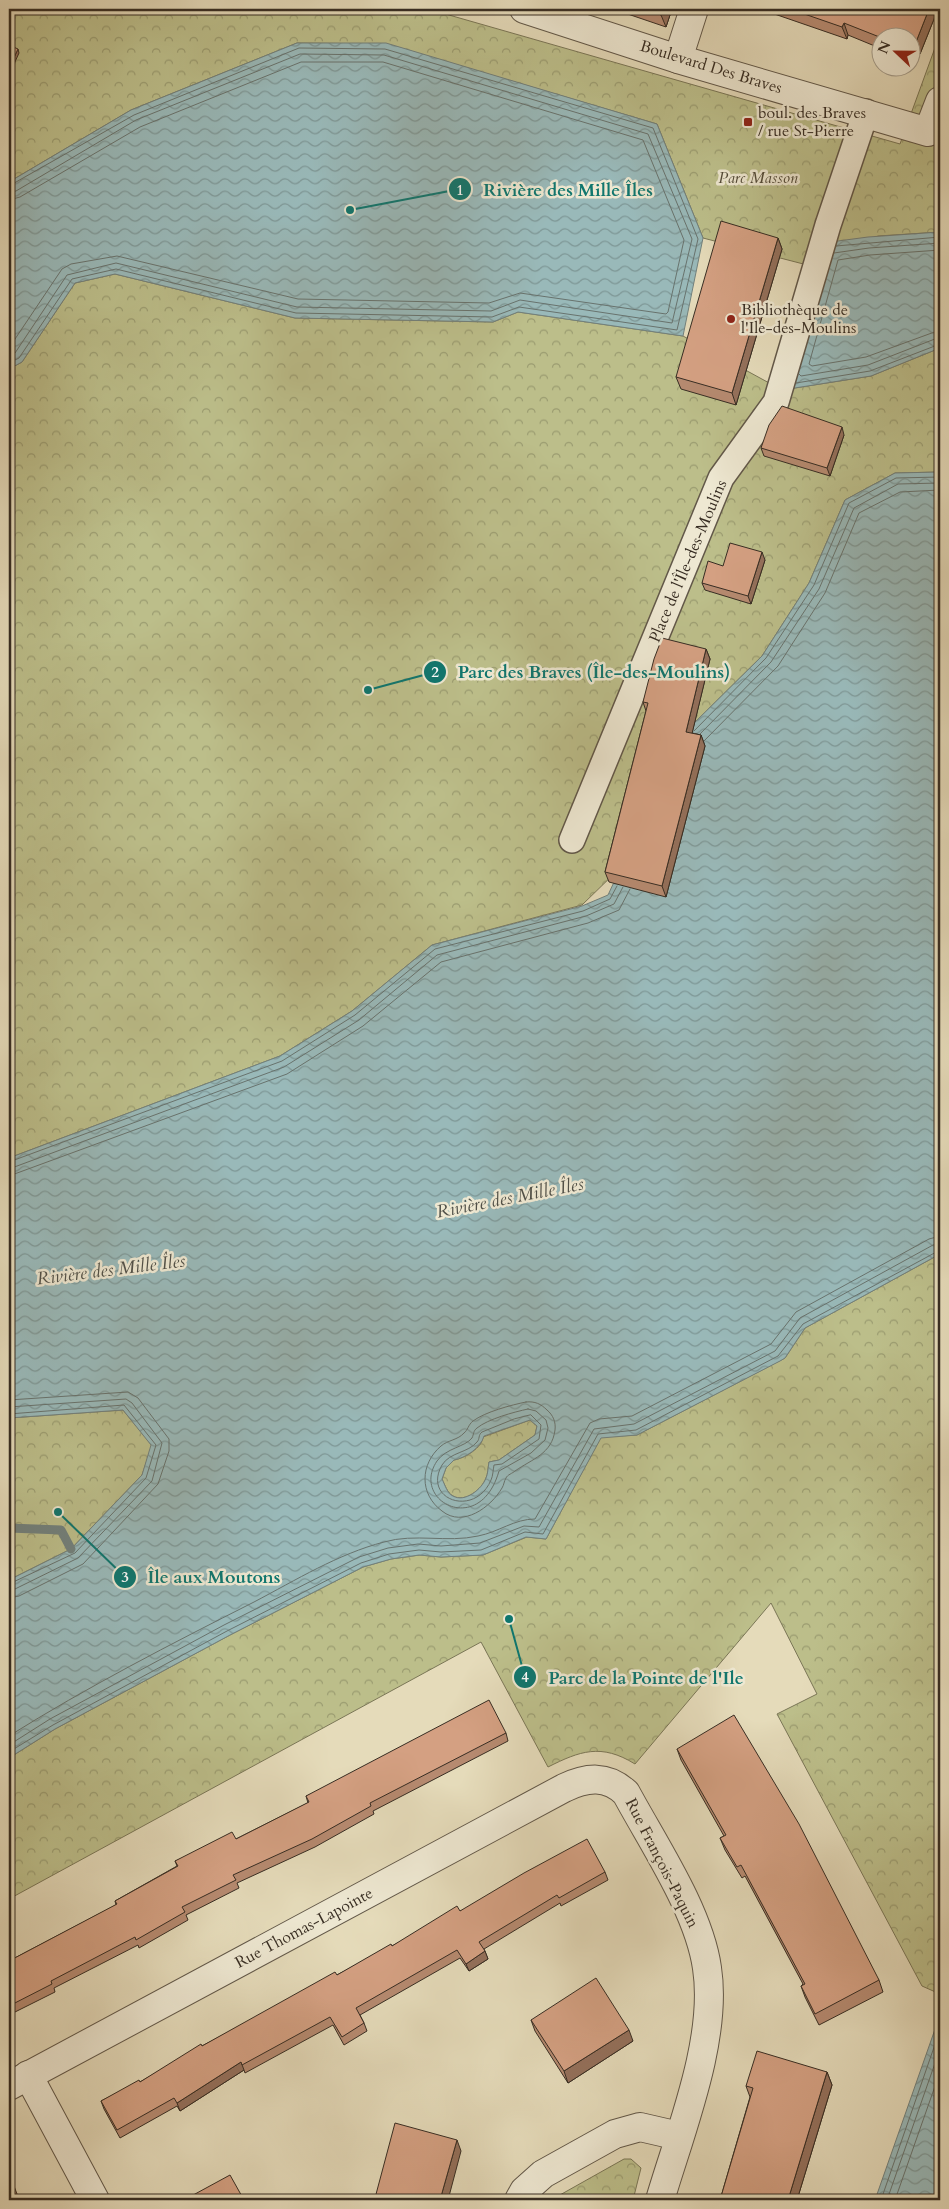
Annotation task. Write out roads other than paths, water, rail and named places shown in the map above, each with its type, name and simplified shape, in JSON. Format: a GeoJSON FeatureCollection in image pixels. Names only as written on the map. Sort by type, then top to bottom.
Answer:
{"type":"FeatureCollection","features":[{"type":"Feature","properties":{"kind":"street","name":"Boulevard Des Braves"},"geometry":{"type":"LineString","coordinates":[[524,9],[678,59],[866,112],[928,132],[940,101]]}},
{"type":"Feature","properties":{"kind":"street"},"geometry":{"type":"LineString","coordinates":[[678,59],[694,9]]}},
{"type":"Feature","properties":{"kind":"street","name":"Place de l'Île-des-Moulins"},"geometry":{"type":"LineString","coordinates":[[572,840],[721,478],[776,402],[845,173],[866,112]]}},
{"type":"Feature","properties":{"kind":"street","name":"Rue Thomas-Lapointe"},"geometry":{"type":"LineString","coordinates":[[19,2081],[564,1788],[578,1781],[602,1779]]}},
{"type":"Feature","properties":{"kind":"street","name":"Rue François-Paquin"},"geometry":{"type":"LineString","coordinates":[[602,1779],[611,1782],[626,1794],[685,1900],[708,1967],[708,2027],[704,2049],[660,2200]]}},
{"type":"Feature","properties":{"kind":"street"},"geometry":{"type":"LineString","coordinates":[[19,2081],[95,2200]]}},
{"type":"Feature","properties":{"kind":"street"},"geometry":{"type":"LineString","coordinates":[[519,2200],[524,2191],[543,2174],[615,2134],[640,2127],[679,2136]]}},
{"type":"Feature","properties":{"kind":"water"},"geometry":{"type":"Polygon","coordinates":[[[297,43],[386,43],[657,124],[703,238],[683,336],[518,312],[493,322],[295,318],[115,274],[75,283],[22,362],[9,369],[9,182],[131,110],[297,43]]]}},
{"type":"Feature","properties":{"kind":"water"},"geometry":{"type":"Polygon","coordinates":[[[940,232],[940,348],[871,376],[782,390],[823,243],[868,237],[940,232]]]}},
{"type":"Feature","properties":{"kind":"water","name":"Rivière des Mille Îles"},"geometry":{"type":"Polygon","coordinates":[[[940,472],[940,1254],[805,1328],[785,1358],[780,1361],[637,1435],[601,1438],[546,1539],[526,1537],[483,1555],[441,1557],[419,1555],[391,1559],[363,1567],[230,1635],[55,1729],[9,1758],[9,1580],[71,1549],[142,1475],[151,1445],[123,1410],[9,1418],[9,1158],[280,1056],[352,1011],[432,945],[582,906],[608,895],[683,734],[762,656],[809,583],[845,500],[895,473],[940,472]],[[530,1420],[484,1436],[480,1445],[468,1455],[454,1460],[446,1468],[442,1479],[446,1489],[458,1498],[473,1494],[486,1478],[489,1462],[499,1460],[535,1435],[537,1426],[530,1420]]]}},
{"type":"Feature","properties":{"kind":"water"},"geometry":{"type":"Polygon","coordinates":[[[940,2015],[940,2200],[875,2200],[940,2015]]]}},
{"type":"Feature","properties":{"kind":"waterway"},"geometry":{"type":"LineString","coordinates":[[9,1528],[61,1530],[71,1549]]}},
{"type":"Feature","properties":{"kind":"place","name":"boul. des Braves / rue St-Pierre"},"geometry":{"type":"Point","coordinates":[748,122]}},
{"type":"Feature","properties":{"kind":"place","name":"Rivière des Mille Îles"},"geometry":{"type":"Point","coordinates":[350,210]}},
{"type":"Feature","properties":{"kind":"place","name":"Bibliothèque de l'Ile-des-Moulins"},"geometry":{"type":"Point","coordinates":[731,319]}},
{"type":"Feature","properties":{"kind":"place","name":"Parc des Braves (Île-des-Moulins)"},"geometry":{"type":"Point","coordinates":[368,690]}},
{"type":"Feature","properties":{"kind":"place","name":"Île aux Moutons"},"geometry":{"type":"Point","coordinates":[58,1512]}},
{"type":"Feature","properties":{"kind":"place","name":"Parc de la Pointe de l'Ile"},"geometry":{"type":"Point","coordinates":[509,1619]}},
{"type":"Feature","properties":{"kind":"park label","name":"Parc Masson"},"geometry":{"type":"Point","coordinates":[758,178]}}]}
